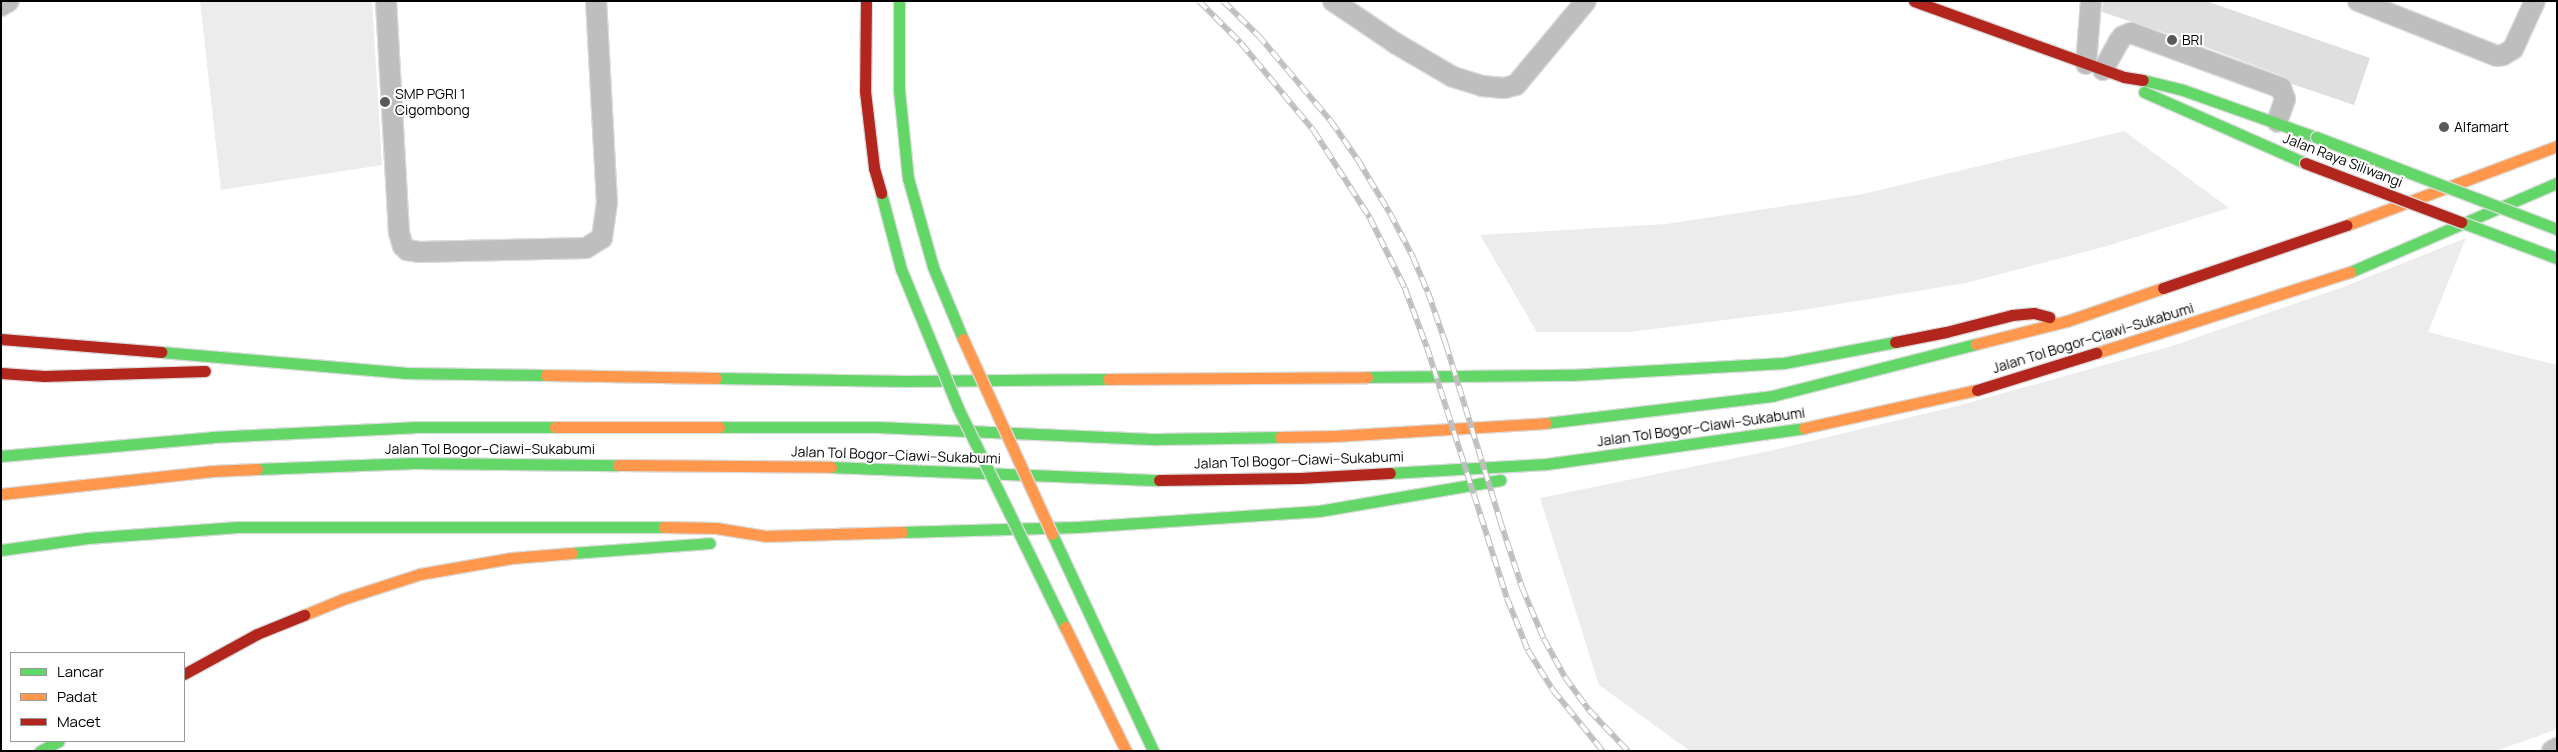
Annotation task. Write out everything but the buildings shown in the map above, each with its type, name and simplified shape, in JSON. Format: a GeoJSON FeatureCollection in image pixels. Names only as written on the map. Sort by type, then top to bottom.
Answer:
{"type":"FeatureCollection","features":[{"type":"Feature","properties":{"kind":"highway"},"geometry":{"type":"LineString","coordinates":[[866,1],[865,90],[873,158],[901,269],[958,408],[1126,751]]}},
{"type":"Feature","properties":{"kind":"highway"},"geometry":{"type":"LineString","coordinates":[[898,1],[899,90],[908,178],[933,267],[975,367],[1153,751]]}},
{"type":"Feature","properties":{"kind":"highway","name":"Jalan Raya Siliwangi"},"geometry":{"type":"LineString","coordinates":[[1914,1],[2124,78],[2141,90],[2183,111],[2305,163],[2557,258]]}},
{"type":"Feature","properties":{"kind":"highway","name":"Jalan Raya Siliwangi"},"geometry":{"type":"LineString","coordinates":[[2124,78],[2145,80],[2183,90],[2277,122],[2557,229]]}},
{"type":"Feature","properties":{"kind":"highway","name":"Jalan Tol Bogor–Ciawi–Sukabumi"},"geometry":{"type":"LineString","coordinates":[[1,456],[212,437],[414,427],[878,427],[1157,439],[1335,436],[1540,424],[1772,396],[2067,321],[2314,236],[2557,146]]}},
{"type":"Feature","properties":{"kind":"highway","name":"Jalan Tol Bogor–Ciawi–Sukabumi"},"geometry":{"type":"LineString","coordinates":[[1,494],[213,471],[414,463],[874,467],[1130,481],[1300,478],[1546,464],[1799,429],[1974,391],[2343,275],[2557,183]]}},
{"type":"Feature","properties":{"kind":"highway"},"geometry":{"type":"LineString","coordinates":[[1,339],[404,373],[907,381],[1571,375],[1784,363],[1946,332],[2012,314],[2034,312],[2067,321]]}},
{"type":"Feature","properties":{"kind":"highway"},"geometry":{"type":"LineString","coordinates":[[1,373],[44,376],[152,374],[210,371],[258,362]]}},
{"type":"Feature","properties":{"kind":"highway"},"geometry":{"type":"LineString","coordinates":[[185,673],[257,634],[343,598],[420,574],[512,558],[635,550],[766,536],[1078,527],[1319,511],[1490,483],[1546,464]]}},
{"type":"Feature","properties":{"kind":"highway"},"geometry":{"type":"LineString","coordinates":[[1,550],[87,538],[238,527],[627,526],[716,528],[766,536]]}},
{"type":"Feature","properties":{"kind":"highway"},"geometry":{"type":"LineString","coordinates":[[40,751],[57,742]]}},
{"type":"Feature","properties":{"kind":"street"},"geometry":{"type":"LineString","coordinates":[[1,6],[9,1]]}},
{"type":"Feature","properties":{"kind":"street"},"geometry":{"type":"LineString","coordinates":[[386,1],[399,232],[402,246],[406,250],[419,252],[586,248],[602,238],[607,204],[596,1]]}},
{"type":"Feature","properties":{"kind":"street"},"geometry":{"type":"LineString","coordinates":[[1333,1],[1395,43],[1453,77],[1482,86],[1504,88],[1516,85],[1586,1]]}},
{"type":"Feature","properties":{"kind":"street"},"geometry":{"type":"LineString","coordinates":[[2091,1],[2095,67]]}},
{"type":"Feature","properties":{"kind":"street"},"geometry":{"type":"LineString","coordinates":[[2358,1],[2497,56],[2504,55],[2513,49],[2535,1]]}},
{"type":"Feature","properties":{"kind":"street"},"geometry":{"type":"LineString","coordinates":[[2095,67],[2123,36],[2131,33],[2281,88],[2285,99],[2277,122]]}},
{"type":"Feature","properties":{"kind":"street"},"geometry":{"type":"LineString","coordinates":[[2552,751],[2557,748]]}},
{"type":"Feature","properties":{"kind":"shaded area"},"geometry":{"type":"Polygon","coordinates":[[[200,1],[372,1],[382,165],[221,190],[200,1]]]}},
{"type":"Feature","properties":{"kind":"shaded area"},"geometry":{"type":"Polygon","coordinates":[[[2124,131],[2229,208],[2107,246],[1966,283],[1803,310],[1630,332],[1537,332],[1480,235],[1666,224],[1863,194],[2124,131]]]}},
{"type":"Feature","properties":{"kind":"shaded area"},"geometry":{"type":"Polygon","coordinates":[[[2466,238],[2428,332],[2557,365],[2557,729],[2496,751],[1690,751],[1599,685],[1540,498],[1774,450],[1961,405],[2172,346],[2343,287],[2466,238]]]}},
{"type":"Feature","properties":{"kind":"railway"},"geometry":{"type":"LineString","coordinates":[[1199,1],[1241,43],[1314,131],[1370,218],[1405,288],[1427,347],[1507,598],[1528,650],[1553,690],[1603,751]]}},
{"type":"Feature","properties":{"kind":"railway"},"geometry":{"type":"LineString","coordinates":[[1223,1],[1258,35],[1331,121],[1358,160],[1390,213],[1413,257],[1428,292],[1522,587],[1544,639],[1565,677],[1589,710],[1628,751]]}},
{"type":"Feature","properties":{"kind":"traffic: fast"},"geometry":{"type":"LineString","coordinates":[[899,1],[899,90],[908,178],[933,267],[963,339]]}},
{"type":"Feature","properties":{"kind":"traffic: fast"},"geometry":{"type":"LineString","coordinates":[[2143,80],[2183,90],[2316,137]]}},
{"type":"Feature","properties":{"kind":"traffic: fast"},"geometry":{"type":"LineString","coordinates":[[2144,92],[2305,163]]}},
{"type":"Feature","properties":{"kind":"traffic: fast"},"geometry":{"type":"LineString","coordinates":[[2316,137],[2557,229]]}},
{"type":"Feature","properties":{"kind":"traffic: fast"},"geometry":{"type":"LineString","coordinates":[[2350,272],[2557,183]]}},
{"type":"Feature","properties":{"kind":"traffic: fast"},"geometry":{"type":"LineString","coordinates":[[881,193],[901,269],[958,408],[1065,627]]}},
{"type":"Feature","properties":{"kind":"traffic: fast"},"geometry":{"type":"LineString","coordinates":[[2461,222],[2557,258]]}},
{"type":"Feature","properties":{"kind":"traffic: fast"},"geometry":{"type":"LineString","coordinates":[[1367,377],[1571,375],[1784,363],[1895,342]]}},
{"type":"Feature","properties":{"kind":"traffic: fast"},"geometry":{"type":"LineString","coordinates":[[1546,423],[1772,396],[1976,344]]}},
{"type":"Feature","properties":{"kind":"traffic: fast"},"geometry":{"type":"LineString","coordinates":[[161,352],[404,373],[546,375]]}},
{"type":"Feature","properties":{"kind":"traffic: fast"},"geometry":{"type":"LineString","coordinates":[[716,378],[907,381],[1108,379]]}},
{"type":"Feature","properties":{"kind":"traffic: fast"},"geometry":{"type":"LineString","coordinates":[[1,456],[212,437],[414,427],[555,427]]}},
{"type":"Feature","properties":{"kind":"traffic: fast"},"geometry":{"type":"LineString","coordinates":[[719,427],[877,427],[1157,439],[1280,437]]}},
{"type":"Feature","properties":{"kind":"traffic: fast"},"geometry":{"type":"LineString","coordinates":[[1390,473],[1546,464],[1804,428]]}},
{"type":"Feature","properties":{"kind":"traffic: fast"},"geometry":{"type":"LineString","coordinates":[[257,469],[414,463],[618,465]]}},
{"type":"Feature","properties":{"kind":"traffic: fast"},"geometry":{"type":"LineString","coordinates":[[831,467],[1159,480]]}},
{"type":"Feature","properties":{"kind":"traffic: fast"},"geometry":{"type":"LineString","coordinates":[[902,532],[1078,527],[1319,511],[1500,480]]}},
{"type":"Feature","properties":{"kind":"traffic: fast"},"geometry":{"type":"LineString","coordinates":[[1,550],[87,538],[238,527],[664,527]]}},
{"type":"Feature","properties":{"kind":"traffic: fast"},"geometry":{"type":"LineString","coordinates":[[1052,534],[1153,751]]}},
{"type":"Feature","properties":{"kind":"traffic: fast"},"geometry":{"type":"LineString","coordinates":[[572,553],[710,543]]}},
{"type":"Feature","properties":{"kind":"traffic: fast"},"geometry":{"type":"LineString","coordinates":[[40,751],[57,742]]}},
{"type":"Feature","properties":{"kind":"traffic: slow"},"geometry":{"type":"LineString","coordinates":[[2347,225],[2557,146]]}},
{"type":"Feature","properties":{"kind":"traffic: slow"},"geometry":{"type":"LineString","coordinates":[[2096,353],[2350,272]]}},
{"type":"Feature","properties":{"kind":"traffic: slow"},"geometry":{"type":"LineString","coordinates":[[1976,344],[2067,321],[2163,288]]}},
{"type":"Feature","properties":{"kind":"traffic: slow"},"geometry":{"type":"LineString","coordinates":[[963,339],[1052,534]]}},
{"type":"Feature","properties":{"kind":"traffic: slow"},"geometry":{"type":"LineString","coordinates":[[546,375],[716,378]]}},
{"type":"Feature","properties":{"kind":"traffic: slow"},"geometry":{"type":"LineString","coordinates":[[1108,379],[1367,377]]}},
{"type":"Feature","properties":{"kind":"traffic: slow"},"geometry":{"type":"LineString","coordinates":[[1804,428],[1977,390]]}},
{"type":"Feature","properties":{"kind":"traffic: slow"},"geometry":{"type":"LineString","coordinates":[[1280,437],[1335,436],[1546,423]]}},
{"type":"Feature","properties":{"kind":"traffic: slow"},"geometry":{"type":"LineString","coordinates":[[555,427],[719,427]]}},
{"type":"Feature","properties":{"kind":"traffic: slow"},"geometry":{"type":"LineString","coordinates":[[618,465],[831,467]]}},
{"type":"Feature","properties":{"kind":"traffic: slow"},"geometry":{"type":"LineString","coordinates":[[1,494],[213,471],[257,469]]}},
{"type":"Feature","properties":{"kind":"traffic: slow"},"geometry":{"type":"LineString","coordinates":[[664,527],[716,528],[766,536],[902,532]]}},
{"type":"Feature","properties":{"kind":"traffic: slow"},"geometry":{"type":"LineString","coordinates":[[304,615],[343,599],[420,574],[512,558],[572,553]]}},
{"type":"Feature","properties":{"kind":"traffic: slow"},"geometry":{"type":"LineString","coordinates":[[1065,627],[1126,751]]}},
{"type":"Feature","properties":{"kind":"traffic: jam"},"geometry":{"type":"LineString","coordinates":[[866,1],[865,91],[874,168],[881,193]]}},
{"type":"Feature","properties":{"kind":"traffic: jam"},"geometry":{"type":"LineString","coordinates":[[1914,1],[2124,77],[2143,80]]}},
{"type":"Feature","properties":{"kind":"traffic: jam"},"geometry":{"type":"LineString","coordinates":[[2305,163],[2461,222]]}},
{"type":"Feature","properties":{"kind":"traffic: jam"},"geometry":{"type":"LineString","coordinates":[[2163,288],[2347,225]]}},
{"type":"Feature","properties":{"kind":"traffic: jam"},"geometry":{"type":"LineString","coordinates":[[1895,342],[1946,332],[2012,315],[2034,313],[2049,317]]}},
{"type":"Feature","properties":{"kind":"traffic: jam"},"geometry":{"type":"LineString","coordinates":[[1,339],[161,352]]}},
{"type":"Feature","properties":{"kind":"traffic: jam"},"geometry":{"type":"LineString","coordinates":[[1977,390],[2096,353]]}},
{"type":"Feature","properties":{"kind":"traffic: jam"},"geometry":{"type":"LineString","coordinates":[[1,373],[44,376],[205,371]]}},
{"type":"Feature","properties":{"kind":"traffic: jam"},"geometry":{"type":"LineString","coordinates":[[1159,480],[1300,478],[1390,473]]}},
{"type":"Feature","properties":{"kind":"traffic: jam"},"geometry":{"type":"LineString","coordinates":[[185,673],[257,634],[304,615]]}},
{"type":"Feature","properties":{"kind":"place","name":"BRI"},"geometry":{"type":"Point","coordinates":[2172,40]}},
{"type":"Feature","properties":{"kind":"place","name":"SMP PGRI 1 Cigombong"},"geometry":{"type":"Point","coordinates":[385,102]}},
{"type":"Feature","properties":{"kind":"place","name":"Alfamart"},"geometry":{"type":"Point","coordinates":[2444,127]}}]}
